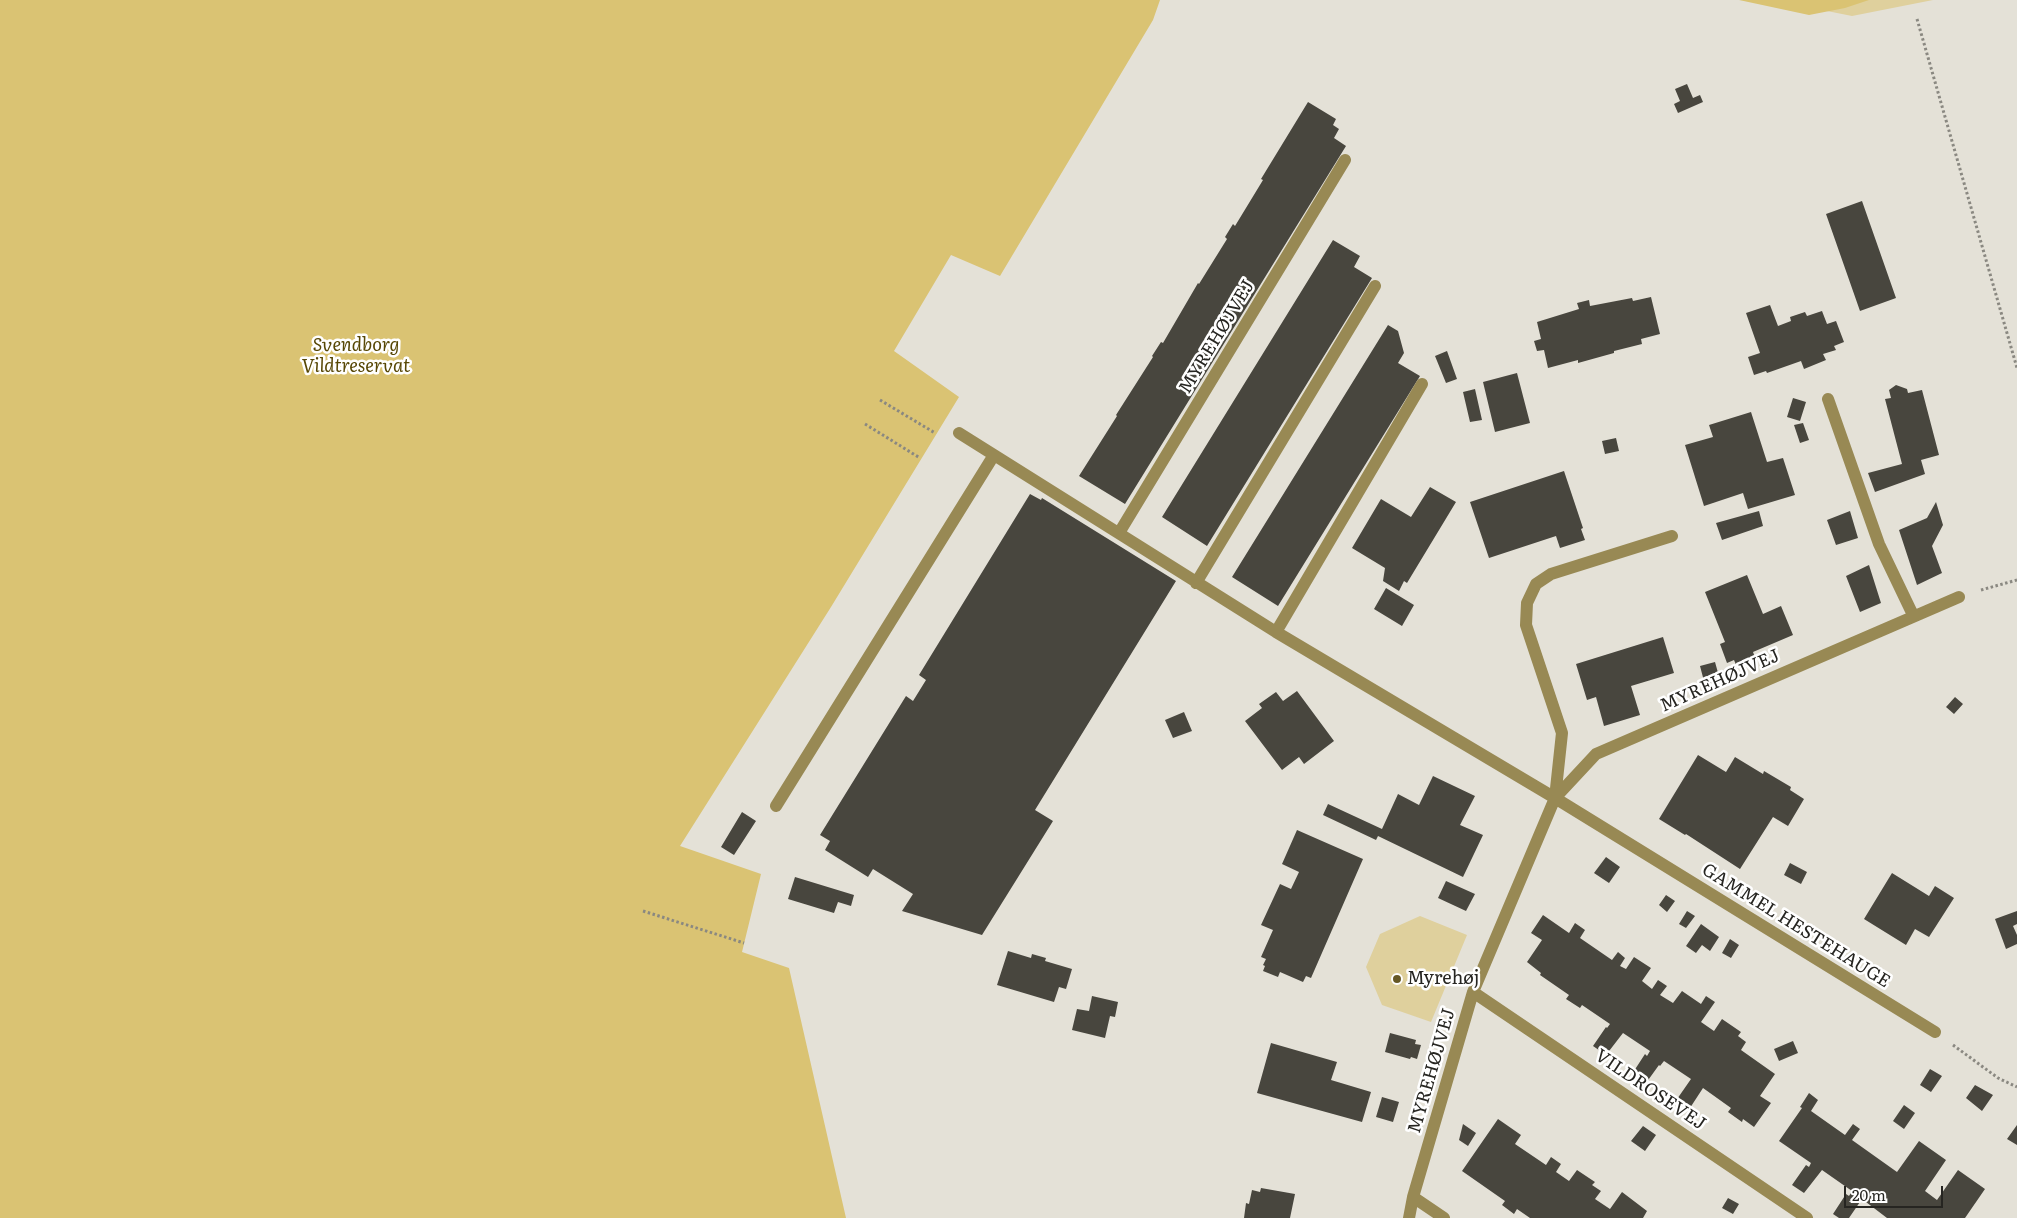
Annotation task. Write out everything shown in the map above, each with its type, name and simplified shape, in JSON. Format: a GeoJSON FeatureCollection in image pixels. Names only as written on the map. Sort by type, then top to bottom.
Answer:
{"type":"FeatureCollection","features":[{"type":"Feature","properties":{"kind":"street","name":"MYREHØJVEJ"},"geometry":{"type":"LineString","coordinates":[[1119,532],[1345,160]]}},
{"type":"Feature","properties":{"kind":"street"},"geometry":{"type":"LineString","coordinates":[[1196,583],[1375,286]]}},
{"type":"Feature","properties":{"kind":"street"},"geometry":{"type":"LineString","coordinates":[[1276,632],[1422,384]]}},
{"type":"Feature","properties":{"kind":"street"},"geometry":{"type":"LineString","coordinates":[[1828,399],[1879,544],[1913,615]]}},
{"type":"Feature","properties":{"kind":"street"},"geometry":{"type":"LineString","coordinates":[[959,433],[1276,632],[1555,798]]}},
{"type":"Feature","properties":{"kind":"street"},"geometry":{"type":"LineString","coordinates":[[776,806],[994,455]]}},
{"type":"Feature","properties":{"kind":"street","name":"MYREHØJVEJ"},"geometry":{"type":"LineString","coordinates":[[1409,1218],[1413,1197],[1473,992],[1555,798],[1562,733],[1526,625],[1527,603],[1536,584],[1551,574],[1672,536]]}},
{"type":"Feature","properties":{"kind":"street","name":"MYREHØJVEJ"},"geometry":{"type":"LineString","coordinates":[[1555,798],[1596,754],[1913,615],[1959,597]]}},
{"type":"Feature","properties":{"kind":"street","name":"GAMMEL HESTEHAUGE"},"geometry":{"type":"LineString","coordinates":[[1555,798],[1935,1032]]}},
{"type":"Feature","properties":{"kind":"street","name":"VILDROSEVEJ"},"geometry":{"type":"LineString","coordinates":[[1473,992],[1807,1218]]}},
{"type":"Feature","properties":{"kind":"street"},"geometry":{"type":"LineString","coordinates":[[1413,1197],[1444,1218]]}},
{"type":"Feature","properties":{"kind":"path"},"geometry":{"type":"LineString","coordinates":[[1918,19],[2017,368]]}},
{"type":"Feature","properties":{"kind":"path"},"geometry":{"type":"LineString","coordinates":[[880,400],[935,433]]}},
{"type":"Feature","properties":{"kind":"path"},"geometry":{"type":"LineString","coordinates":[[865,424],[920,458]]}},
{"type":"Feature","properties":{"kind":"path"},"geometry":{"type":"LineString","coordinates":[[1959,597],[2017,580]]}},
{"type":"Feature","properties":{"kind":"path"},"geometry":{"type":"LineString","coordinates":[[643,911],[744,943]]}},
{"type":"Feature","properties":{"kind":"path"},"geometry":{"type":"LineString","coordinates":[[1935,1032],[1998,1078],[2017,1087]]}},
{"type":"Feature","properties":{"kind":"shaded area","name":"Svendborg Vildtreservat"},"geometry":{"type":"Polygon","coordinates":[[[0,0],[1160,0],[1153,20],[1000,276],[951,255],[894,351],[959,397],[831,607],[680,846],[761,874],[742,952],[789,968],[846,1218],[0,1218],[0,0]]]}},
{"type":"Feature","properties":{"kind":"shaded area"},"geometry":{"type":"Polygon","coordinates":[[[1739,0],[1869,0],[1845,8],[1809,15],[1739,0]]]}},
{"type":"Feature","properties":{"kind":"shaded area"},"geometry":{"type":"Polygon","coordinates":[[[1772,0],[1933,0],[1852,16],[1772,0]]]}},
{"type":"Feature","properties":{"kind":"shaded area"},"geometry":{"type":"Polygon","coordinates":[[[1420,916],[1467,935],[1431,1022],[1382,1005],[1366,967],[1380,934],[1420,916]]]}},
{"type":"Feature","properties":{"kind":"building"},"geometry":{"type":"Polygon","coordinates":[[[1687,84],[1693,98],[1700,95],[1703,102],[1678,113],[1674,104],[1680,101],[1675,89],[1687,84]]]}},
{"type":"Feature","properties":{"kind":"building"},"geometry":{"type":"Polygon","coordinates":[[[1308,102],[1336,119],[1333,125],[1339,129],[1334,138],[1346,146],[1125,504],[1079,476],[1152,356],[1161,342],[1163,343],[1198,283],[1227,239],[1225,237],[1233,224],[1235,226],[1308,102]]]}},
{"type":"Feature","properties":{"kind":"building"},"geometry":{"type":"Polygon","coordinates":[[[1862,201],[1896,298],[1860,311],[1826,214],[1862,201]]]}},
{"type":"Feature","properties":{"kind":"building"},"geometry":{"type":"Polygon","coordinates":[[[1333,240],[1360,256],[1354,267],[1372,278],[1207,546],[1162,517],[1333,240]]]}},
{"type":"Feature","properties":{"kind":"building"},"geometry":{"type":"Polygon","coordinates":[[[1651,297],[1660,334],[1641,339],[1642,344],[1578,363],[1578,360],[1548,368],[1544,350],[1537,351],[1534,341],[1541,339],[1537,322],[1579,309],[1577,303],[1589,300],[1590,306],[1632,298],[1633,301],[1651,297]]]}},
{"type":"Feature","properties":{"kind":"building"},"geometry":{"type":"Polygon","coordinates":[[[1770,305],[1778,326],[1791,321],[1790,317],[1805,312],[1807,316],[1822,311],[1827,324],[1836,321],[1844,342],[1834,346],[1836,350],[1823,354],[1826,360],[1804,369],[1801,361],[1767,373],[1766,371],[1754,375],[1748,357],[1760,353],[1746,313],[1770,305]]]}},
{"type":"Feature","properties":{"kind":"building"},"geometry":{"type":"Polygon","coordinates":[[[1388,325],[1398,331],[1404,353],[1398,363],[1420,376],[1278,606],[1232,577],[1388,325]]]}},
{"type":"Feature","properties":{"kind":"building"},"geometry":{"type":"Polygon","coordinates":[[[1447,351],[1457,379],[1446,383],[1435,356],[1447,351]]]}},
{"type":"Feature","properties":{"kind":"building"},"geometry":{"type":"Polygon","coordinates":[[[1517,373],[1530,423],[1495,432],[1483,382],[1517,373]]]}},
{"type":"Feature","properties":{"kind":"building"},"geometry":{"type":"Polygon","coordinates":[[[1896,385],[1907,389],[1908,393],[1922,390],[1939,455],[1921,460],[1925,474],[1875,492],[1868,473],[1902,464],[1885,399],[1891,398],[1889,390],[1896,385]]]}},
{"type":"Feature","properties":{"kind":"building"},"geometry":{"type":"Polygon","coordinates":[[[1475,389],[1482,420],[1470,422],[1463,392],[1475,389]]]}},
{"type":"Feature","properties":{"kind":"building"},"geometry":{"type":"Polygon","coordinates":[[[1793,398],[1806,402],[1800,421],[1787,417],[1793,398]]]}},
{"type":"Feature","properties":{"kind":"building"},"geometry":{"type":"Polygon","coordinates":[[[1751,412],[1767,462],[1783,458],[1795,495],[1748,509],[1743,493],[1704,506],[1685,445],[1713,437],[1709,425],[1751,412]]]}},
{"type":"Feature","properties":{"kind":"building"},"geometry":{"type":"Polygon","coordinates":[[[1803,423],[1809,440],[1800,443],[1794,425],[1803,423]]]}},
{"type":"Feature","properties":{"kind":"building"},"geometry":{"type":"Polygon","coordinates":[[[1616,438],[1619,451],[1605,454],[1602,441],[1616,438]]]}},
{"type":"Feature","properties":{"kind":"building"},"geometry":{"type":"Polygon","coordinates":[[[1564,471],[1583,528],[1581,529],[1585,540],[1560,548],[1556,536],[1489,558],[1470,502],[1564,471]]]}},
{"type":"Feature","properties":{"kind":"building"},"geometry":{"type":"Polygon","coordinates":[[[1430,487],[1456,502],[1407,583],[1404,581],[1399,591],[1383,581],[1385,568],[1352,548],[1381,499],[1411,517],[1430,487]]]}},
{"type":"Feature","properties":{"kind":"building"},"geometry":{"type":"Polygon","coordinates":[[[1030,494],[1041,500],[1042,498],[1176,581],[1035,810],[1053,821],[982,935],[902,911],[913,894],[873,869],[868,877],[825,850],[830,841],[820,835],[906,696],[913,701],[926,680],[919,675],[1030,494]]]}},
{"type":"Feature","properties":{"kind":"building"},"geometry":{"type":"Polygon","coordinates":[[[1936,502],[1943,525],[1932,546],[1942,573],[1917,585],[1899,530],[1927,518],[1936,502]]]}},
{"type":"Feature","properties":{"kind":"building"},"geometry":{"type":"Polygon","coordinates":[[[1759,511],[1763,526],[1722,540],[1716,523],[1759,511]]]}},
{"type":"Feature","properties":{"kind":"building"},"geometry":{"type":"Polygon","coordinates":[[[1850,511],[1858,538],[1836,545],[1827,520],[1850,511]]]}},
{"type":"Feature","properties":{"kind":"building"},"geometry":{"type":"Polygon","coordinates":[[[1869,565],[1881,603],[1860,612],[1846,576],[1869,565]]]}},
{"type":"Feature","properties":{"kind":"building"},"geometry":{"type":"Polygon","coordinates":[[[1747,575],[1763,614],[1781,606],[1793,635],[1753,652],[1756,660],[1737,667],[1734,660],[1727,663],[1720,644],[1725,642],[1705,592],[1747,575]]]}},
{"type":"Feature","properties":{"kind":"building"},"geometry":{"type":"Polygon","coordinates":[[[1386,588],[1414,605],[1402,626],[1374,609],[1386,588]]]}},
{"type":"Feature","properties":{"kind":"building"},"geometry":{"type":"Polygon","coordinates":[[[1663,637],[1674,673],[1631,686],[1640,715],[1604,726],[1596,697],[1587,700],[1576,664],[1663,637]]]}},
{"type":"Feature","properties":{"kind":"building"},"geometry":{"type":"Polygon","coordinates":[[[1715,662],[1720,680],[1705,685],[1700,666],[1715,662]]]}},
{"type":"Feature","properties":{"kind":"building"},"geometry":{"type":"Polygon","coordinates":[[[1297,691],[1334,741],[1304,764],[1299,757],[1282,770],[1245,721],[1262,708],[1259,704],[1276,692],[1283,701],[1297,691]]]}},
{"type":"Feature","properties":{"kind":"building"},"geometry":{"type":"Polygon","coordinates":[[[1955,697],[1963,704],[1954,714],[1946,707],[1955,697]]]}},
{"type":"Feature","properties":{"kind":"building"},"geometry":{"type":"Polygon","coordinates":[[[1184,712],[1192,731],[1173,738],[1165,720],[1184,712]]]}},
{"type":"Feature","properties":{"kind":"building"},"geometry":{"type":"Polygon","coordinates":[[[1698,755],[1726,772],[1735,757],[1763,774],[1764,771],[1791,787],[1790,790],[1804,799],[1788,826],[1773,817],[1740,869],[1659,819],[1698,755]]]}},
{"type":"Feature","properties":{"kind":"building"},"geometry":{"type":"Polygon","coordinates":[[[1433,776],[1475,796],[1460,825],[1483,835],[1463,877],[1378,836],[1376,840],[1323,815],[1328,804],[1382,829],[1398,794],[1419,805],[1433,776]]]}},
{"type":"Feature","properties":{"kind":"building"},"geometry":{"type":"Polygon","coordinates":[[[742,812],[756,821],[734,855],[721,847],[742,812]]]}},
{"type":"Feature","properties":{"kind":"building"},"geometry":{"type":"Polygon","coordinates":[[[1297,830],[1363,859],[1311,978],[1306,976],[1303,982],[1280,972],[1278,977],[1263,971],[1266,959],[1261,957],[1273,930],[1261,925],[1280,884],[1291,889],[1299,872],[1282,864],[1297,830]]]}},
{"type":"Feature","properties":{"kind":"building"},"geometry":{"type":"Polygon","coordinates":[[[1606,857],[1620,867],[1609,883],[1594,873],[1606,857]]]}},
{"type":"Feature","properties":{"kind":"building"},"geometry":{"type":"Polygon","coordinates":[[[1790,863],[1807,872],[1801,884],[1784,875],[1790,863]]]}},
{"type":"Feature","properties":{"kind":"building"},"geometry":{"type":"Polygon","coordinates":[[[1892,873],[1929,896],[1935,886],[1954,898],[1929,937],[1915,929],[1906,945],[1864,919],[1892,873]]]}},
{"type":"Feature","properties":{"kind":"building"},"geometry":{"type":"Polygon","coordinates":[[[795,877],[854,895],[851,906],[838,902],[834,913],[788,899],[795,877]]]}},
{"type":"Feature","properties":{"kind":"building"},"geometry":{"type":"Polygon","coordinates":[[[1446,881],[1475,894],[1466,911],[1438,898],[1446,881]]]}},
{"type":"Feature","properties":{"kind":"building"},"geometry":{"type":"Polygon","coordinates":[[[1666,895],[1675,901],[1667,912],[1659,905],[1666,895]]]}},
{"type":"Feature","properties":{"kind":"building"},"geometry":{"type":"Polygon","coordinates":[[[1687,911],[1695,916],[1686,928],[1679,924],[1687,911]]]}},
{"type":"Feature","properties":{"kind":"building"},"geometry":{"type":"Polygon","coordinates":[[[2017,911],[2017,924],[2013,926],[2017,935],[2017,944],[2006,949],[1995,919],[2017,911]]]}},
{"type":"Feature","properties":{"kind":"building"},"geometry":{"type":"Polygon","coordinates":[[[1543,915],[1569,933],[1575,923],[1585,930],[1580,938],[1612,960],[1618,952],[1625,958],[1620,966],[1626,969],[1634,957],[1651,968],[1642,981],[1652,989],[1658,980],[1667,986],[1660,995],[1673,1003],[1682,991],[1701,1004],[1706,996],[1715,1002],[1701,1022],[1714,1031],[1722,1019],[1741,1032],[1738,1036],[1746,1042],[1741,1050],[1775,1074],[1760,1096],[1771,1103],[1754,1127],[1743,1119],[1742,1122],[1728,1112],[1731,1108],[1703,1088],[1688,1111],[1675,1102],[1691,1079],[1664,1061],[1646,1083],[1632,1074],[1645,1054],[1647,1056],[1650,1051],[1623,1033],[1606,1055],[1593,1046],[1610,1024],[1582,1005],[1580,1008],[1566,999],[1569,995],[1540,975],[1541,973],[1527,962],[1542,940],[1531,933],[1543,915]]]}},
{"type":"Feature","properties":{"kind":"building"},"geometry":{"type":"Polygon","coordinates":[[[1701,924],[1719,937],[1710,951],[1702,945],[1696,953],[1686,946],[1701,924]]]}},
{"type":"Feature","properties":{"kind":"building"},"geometry":{"type":"Polygon","coordinates":[[[1730,939],[1739,945],[1731,958],[1722,953],[1730,939]]]}},
{"type":"Feature","properties":{"kind":"building"},"geometry":{"type":"Polygon","coordinates":[[[1008,951],[1031,958],[1032,954],[1046,958],[1045,961],[1072,969],[1066,989],[1059,987],[1054,1002],[997,985],[1008,951]]]}},
{"type":"Feature","properties":{"kind":"building"},"geometry":{"type":"Polygon","coordinates":[[[1092,996],[1118,1002],[1115,1017],[1110,1016],[1105,1038],[1072,1030],[1077,1009],[1089,1011],[1092,996]]]}},
{"type":"Feature","properties":{"kind":"building"},"geometry":{"type":"Polygon","coordinates":[[[1390,1033],[1416,1040],[1415,1044],[1421,1045],[1417,1059],[1385,1052],[1390,1033]]]}},
{"type":"Feature","properties":{"kind":"building"},"geometry":{"type":"Polygon","coordinates":[[[1793,1041],[1798,1053],[1779,1061],[1774,1049],[1793,1041]]]}},
{"type":"Feature","properties":{"kind":"building"},"geometry":{"type":"Polygon","coordinates":[[[1271,1043],[1337,1062],[1331,1080],[1371,1092],[1362,1122],[1257,1093],[1271,1043]]]}},
{"type":"Feature","properties":{"kind":"building"},"geometry":{"type":"Polygon","coordinates":[[[1930,1069],[1942,1076],[1931,1092],[1920,1085],[1930,1069]]]}},
{"type":"Feature","properties":{"kind":"building"},"geometry":{"type":"Polygon","coordinates":[[[1975,1085],[1993,1095],[1982,1111],[1966,1098],[1975,1085]]]}},
{"type":"Feature","properties":{"kind":"building"},"geometry":{"type":"Polygon","coordinates":[[[1809,1093],[1818,1100],[1811,1111],[1845,1135],[1853,1124],[1860,1129],[1852,1140],[1897,1172],[1919,1141],[1946,1160],[1925,1191],[1937,1200],[1958,1170],[1985,1189],[1965,1218],[1887,1218],[1862,1199],[1849,1218],[1839,1218],[1833,1214],[1846,1194],[1849,1196],[1852,1191],[1822,1170],[1804,1193],[1792,1185],[1806,1165],[1809,1167],[1811,1163],[1779,1141],[1802,1108],[1800,1107],[1809,1093]]]}},
{"type":"Feature","properties":{"kind":"building"},"geometry":{"type":"Polygon","coordinates":[[[1382,1097],[1399,1102],[1393,1122],[1376,1117],[1382,1097]]]}},
{"type":"Feature","properties":{"kind":"building"},"geometry":{"type":"Polygon","coordinates":[[[1904,1105],[1915,1113],[1904,1129],[1893,1121],[1904,1105]]]}},
{"type":"Feature","properties":{"kind":"building"},"geometry":{"type":"Polygon","coordinates":[[[1498,1119],[1521,1135],[1515,1144],[1546,1165],[1551,1157],[1561,1164],[1556,1172],[1569,1181],[1577,1170],[1595,1182],[1592,1185],[1601,1191],[1595,1199],[1610,1209],[1622,1192],[1647,1211],[1643,1218],[1530,1218],[1517,1209],[1514,1214],[1502,1205],[1505,1201],[1462,1171],[1498,1119]]]}},
{"type":"Feature","properties":{"kind":"building"},"geometry":{"type":"Polygon","coordinates":[[[1463,1124],[1476,1133],[1468,1146],[1459,1140],[1463,1124]]]}},
{"type":"Feature","properties":{"kind":"building"},"geometry":{"type":"Polygon","coordinates":[[[2017,1125],[2017,1145],[2007,1139],[2017,1125]]]}},
{"type":"Feature","properties":{"kind":"building"},"geometry":{"type":"Polygon","coordinates":[[[1643,1126],[1656,1135],[1645,1151],[1631,1141],[1643,1126]]]}},
{"type":"Feature","properties":{"kind":"building"},"geometry":{"type":"Polygon","coordinates":[[[1261,1188],[1295,1194],[1290,1218],[1244,1218],[1246,1203],[1249,1204],[1252,1190],[1260,1192],[1261,1188]]]}},
{"type":"Feature","properties":{"kind":"building"},"geometry":{"type":"Polygon","coordinates":[[[1728,1198],[1739,1204],[1733,1214],[1722,1208],[1728,1198]]]}},
{"type":"Feature","properties":{"kind":"place","name":"Myrehøj"},"geometry":{"type":"Point","coordinates":[1397,979]}}]}
